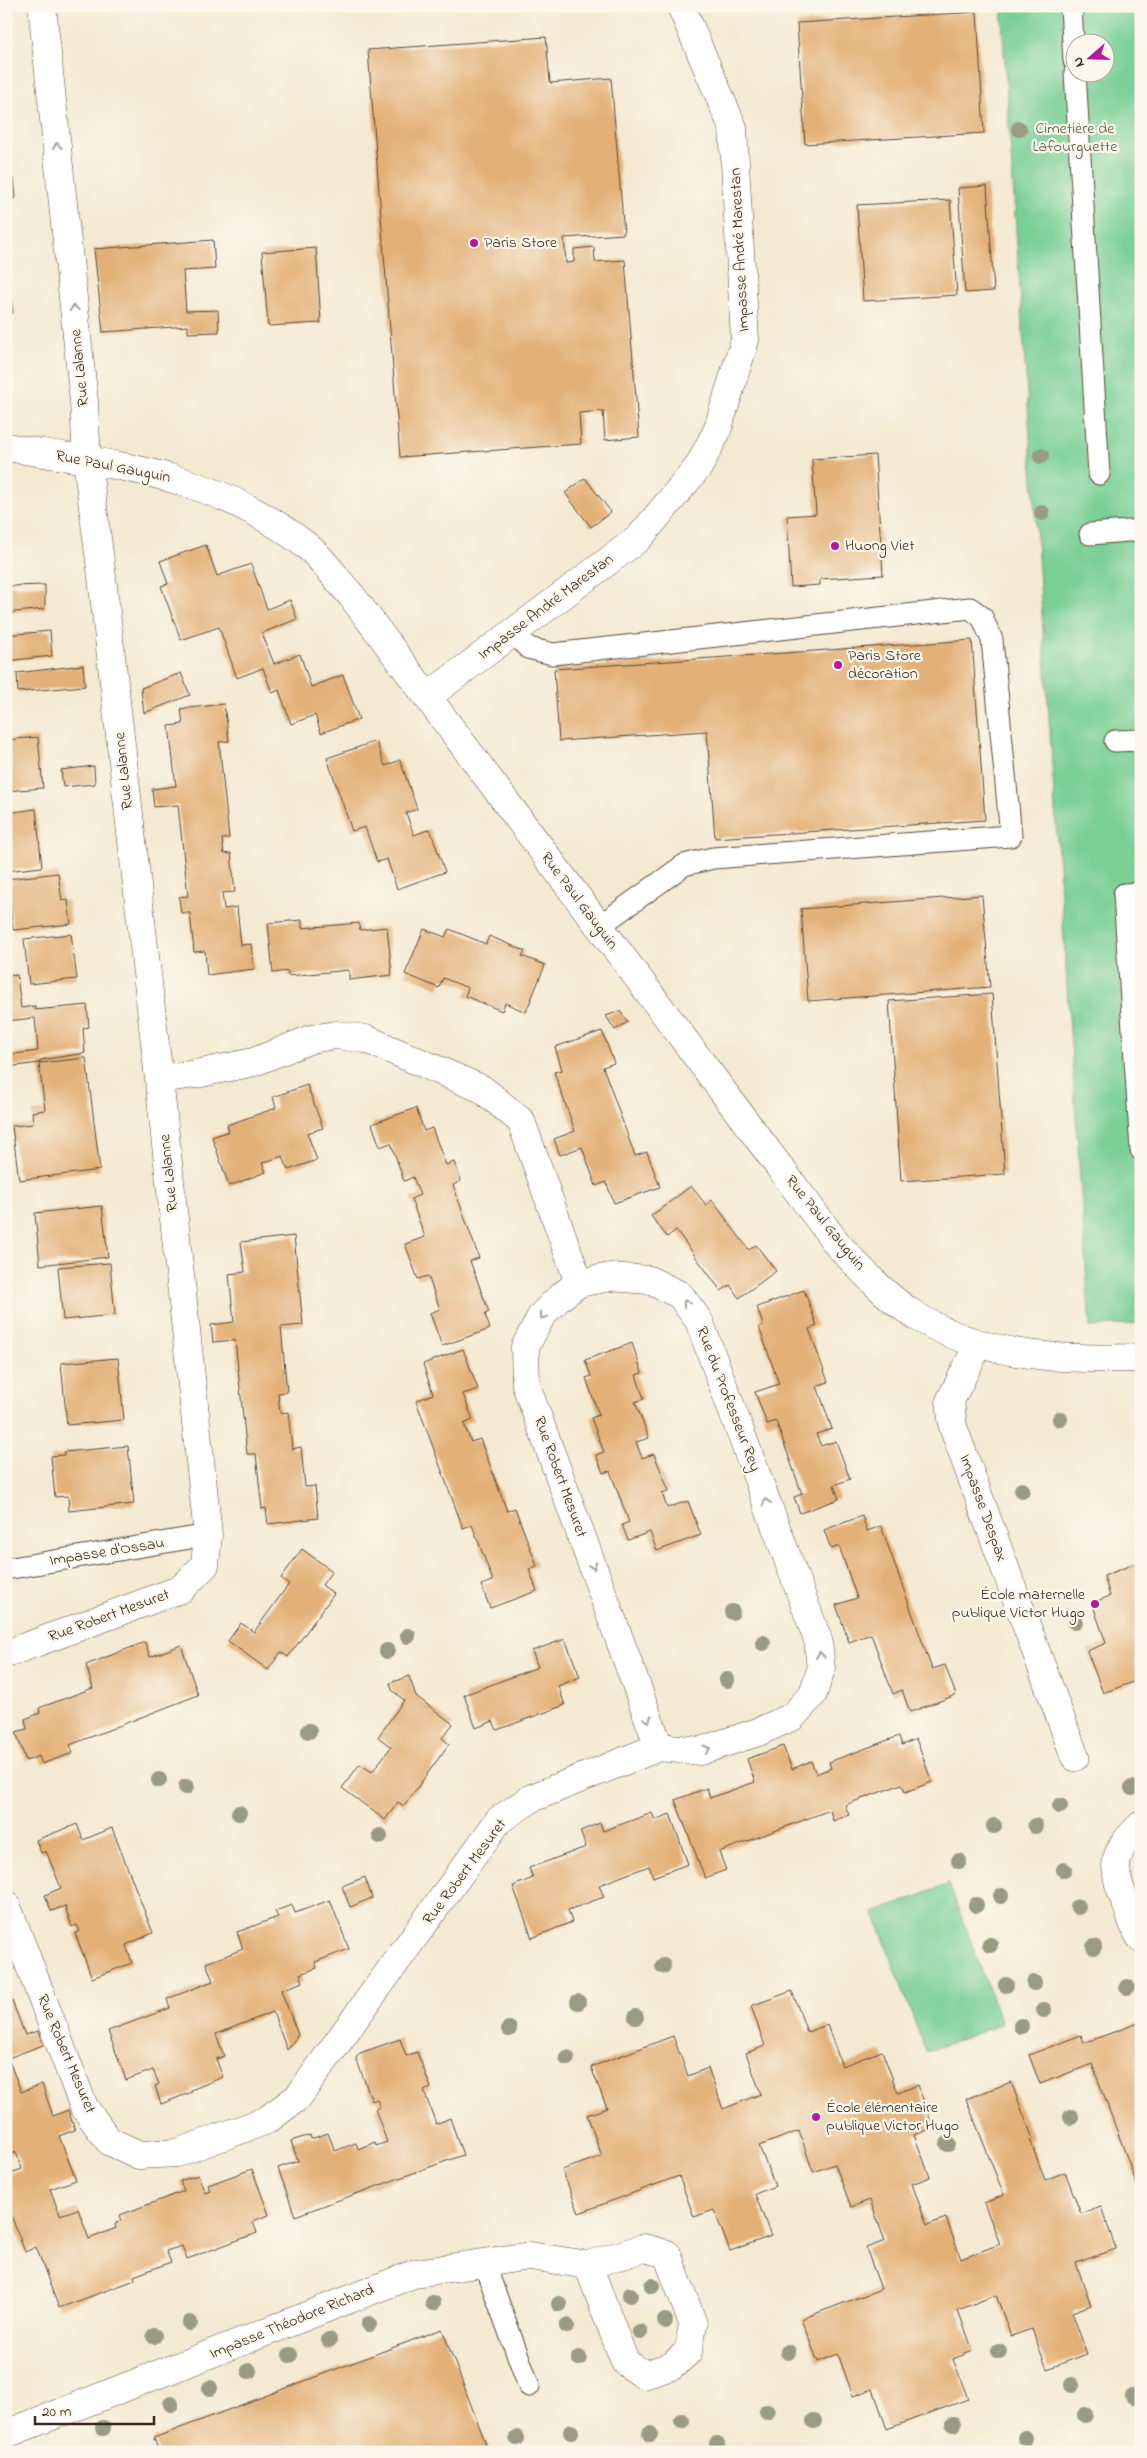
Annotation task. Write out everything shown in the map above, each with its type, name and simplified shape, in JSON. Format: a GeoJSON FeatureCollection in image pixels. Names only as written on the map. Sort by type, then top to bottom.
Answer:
{"type":"FeatureCollection","features":[{"type":"Feature","properties":{"kind":"street","name":"Rue Lalanne"},"geometry":{"type":"LineString","coordinates":[[42,6],[84,402],[87,461],[159,1079],[208,1536]]}},
{"type":"Feature","properties":{"kind":"street","name":"Impasse André Marestan"},"geometry":{"type":"LineString","coordinates":[[427,697],[639,538],[699,466],[717,431],[745,340],[733,128],[681,6]]}},
{"type":"Feature","properties":{"kind":"street","name":"Rue Paul Gauguin"},"geometry":{"type":"LineString","coordinates":[[6,447],[142,469],[192,483],[229,498],[269,520],[316,555],[351,595],[838,1245],[879,1288],[909,1312],[942,1332],[978,1345],[1028,1355],[1096,1359],[1141,1358]]}},
{"type":"Feature","properties":{"kind":"street"},"geometry":{"type":"LineString","coordinates":[[159,1079],[196,1074],[254,1062],[311,1039],[336,1035],[366,1038],[482,1089],[521,1121],[579,1283]]}},
{"type":"Feature","properties":{"kind":"street","name":"Rue du Professeur Rey"},"geometry":{"type":"LineString","coordinates":[[579,1283],[610,1277],[649,1280],[680,1295],[699,1322],[818,1640],[821,1669],[814,1694],[792,1717],[758,1732],[700,1751],[659,1747]]}},
{"type":"Feature","properties":{"kind":"street","name":"Rue Robert Mesuret"},"geometry":{"type":"LineString","coordinates":[[6,1904],[84,2107],[109,2142],[139,2155],[178,2153],[268,2120],[298,2098],[499,1820],[532,1798],[659,1747],[526,1385],[525,1346],[542,1315],[560,1297],[579,1283]]}},
{"type":"Feature","properties":{"kind":"street","name":"Impasse Despax"},"geometry":{"type":"LineString","coordinates":[[978,1345],[950,1401],[953,1427],[1075,1757]]}},
{"type":"Feature","properties":{"kind":"street","name":"Rue Robert Mesuret"},"geometry":{"type":"LineString","coordinates":[[6,1654],[181,1589],[205,1564],[208,1536]]}},
{"type":"Feature","properties":{"kind":"street"},"geometry":{"type":"LineString","coordinates":[[1141,1824],[1125,1840],[1117,1857],[1116,1876],[1141,1938]]}},
{"type":"Feature","properties":{"kind":"street","name":"Impasse Théodore Richard"},"geometry":{"type":"LineString","coordinates":[[6,2434],[416,2272],[530,2256],[588,2264],[644,2248],[667,2254],[693,2324],[688,2352],[672,2366],[644,2375],[625,2362],[588,2264]]}},
{"type":"Feature","properties":{"kind":"lane"},"geometry":{"type":"LineString","coordinates":[[1071,6],[1072,32]]}},
{"type":"Feature","properties":{"kind":"lane"},"geometry":{"type":"LineString","coordinates":[[1076,82],[1099,474]]}},
{"type":"Feature","properties":{"kind":"lane"},"geometry":{"type":"LineString","coordinates":[[1090,534],[1141,530]]}},
{"type":"Feature","properties":{"kind":"lane"},"geometry":{"type":"LineString","coordinates":[[514,632],[528,648],[553,654],[970,608],[982,617],[992,640],[1011,836],[703,860],[684,865],[598,927]]}},
{"type":"Feature","properties":{"kind":"lane"},"geometry":{"type":"LineString","coordinates":[[1115,741],[1141,740]]}},
{"type":"Feature","properties":{"kind":"lane"},"geometry":{"type":"LineString","coordinates":[[1141,893],[1124,894],[1141,1150]]}},
{"type":"Feature","properties":{"kind":"lane","name":"Impasse d'Ossau"},"geometry":{"type":"LineString","coordinates":[[6,1569],[208,1536]]}},
{"type":"Feature","properties":{"kind":"lane"},"geometry":{"type":"LineString","coordinates":[[484,2263],[529,2386]]}},
{"type":"Feature","properties":{"kind":"green space","name":"Cimetière de Lafourguette"},"geometry":{"type":"Polygon","coordinates":[[[1001,6],[1141,6],[1141,1323],[1090,1327],[1001,6]]]}},
{"type":"Feature","properties":{"kind":"green space"},"geometry":{"type":"Polygon","coordinates":[[[949,1884],[1002,2024],[926,2052],[874,1913],[949,1884]]]}},
{"type":"Feature","properties":{"kind":"building"},"geometry":{"type":"Polygon","coordinates":[[[977,12],[984,133],[805,144],[797,23],[977,12]]]}},
{"type":"Feature","properties":{"kind":"building","name":"Paris Store"},"geometry":{"type":"Polygon","coordinates":[[[546,37],[550,83],[611,78],[624,234],[564,238],[566,263],[574,262],[574,249],[594,247],[595,262],[625,260],[639,437],[605,440],[603,411],[579,413],[581,444],[400,457],[368,50],[546,37]]]}},
{"type":"Feature","properties":{"kind":"building"},"geometry":{"type":"Polygon","coordinates":[[[14,179],[16,198],[6,199],[6,180],[14,179]]]}},
{"type":"Feature","properties":{"kind":"building"},"geometry":{"type":"Polygon","coordinates":[[[987,186],[994,291],[965,293],[958,188],[987,186]]]}},
{"type":"Feature","properties":{"kind":"building"},"geometry":{"type":"Polygon","coordinates":[[[950,200],[957,295],[863,301],[857,205],[950,200]]]}},
{"type":"Feature","properties":{"kind":"building"},"geometry":{"type":"Polygon","coordinates":[[[213,240],[215,269],[183,271],[186,311],[218,310],[219,332],[188,333],[188,326],[103,332],[94,249],[213,240]]]}},
{"type":"Feature","properties":{"kind":"building"},"geometry":{"type":"Polygon","coordinates":[[[316,248],[321,323],[268,326],[262,252],[316,248]]]}},
{"type":"Feature","properties":{"kind":"building"},"geometry":{"type":"Polygon","coordinates":[[[6,258],[13,313],[6,314],[6,258]]]}},
{"type":"Feature","properties":{"kind":"building","name":"Huong Viet"},"geometry":{"type":"Polygon","coordinates":[[[875,455],[883,575],[820,579],[820,585],[791,587],[787,516],[816,514],[812,459],[875,455]]]}},
{"type":"Feature","properties":{"kind":"building"},"geometry":{"type":"Polygon","coordinates":[[[585,478],[611,512],[591,527],[565,493],[585,478]]]}},
{"type":"Feature","properties":{"kind":"building"},"geometry":{"type":"Polygon","coordinates":[[[206,545],[217,576],[251,564],[267,609],[290,600],[297,619],[262,633],[274,664],[300,654],[311,687],[343,675],[359,719],[321,733],[315,715],[291,724],[279,690],[272,693],[263,668],[237,678],[219,627],[181,640],[161,586],[168,584],[160,561],[206,545]]]}},
{"type":"Feature","properties":{"kind":"building"},"geometry":{"type":"Polygon","coordinates":[[[6,582],[12,586],[45,585],[45,609],[6,613],[6,582]]]}},
{"type":"Feature","properties":{"kind":"building"},"geometry":{"type":"Polygon","coordinates":[[[50,631],[52,656],[6,661],[6,635],[50,631]]]}},
{"type":"Feature","properties":{"kind":"building"},"geometry":{"type":"Polygon","coordinates":[[[972,640],[985,820],[715,838],[707,731],[559,741],[554,669],[972,640]]]}},
{"type":"Feature","properties":{"kind":"building"},"geometry":{"type":"Polygon","coordinates":[[[83,665],[85,686],[18,692],[17,673],[83,665]]]}},
{"type":"Feature","properties":{"kind":"building"},"geometry":{"type":"Polygon","coordinates":[[[181,673],[190,695],[144,713],[141,688],[181,673]]]}},
{"type":"Feature","properties":{"kind":"building"},"geometry":{"type":"Polygon","coordinates":[[[224,704],[229,741],[219,742],[229,838],[222,839],[224,854],[231,853],[235,892],[222,893],[224,909],[237,907],[241,945],[251,944],[254,969],[207,975],[205,951],[194,952],[190,913],[181,913],[179,897],[188,896],[178,805],[154,807],[152,789],[176,786],[169,726],[183,724],[181,709],[224,704]]]}},
{"type":"Feature","properties":{"kind":"building"},"geometry":{"type":"Polygon","coordinates":[[[38,737],[43,788],[6,791],[6,740],[38,737]]]}},
{"type":"Feature","properties":{"kind":"building"},"geometry":{"type":"Polygon","coordinates":[[[376,741],[385,766],[400,760],[417,809],[406,813],[414,835],[430,829],[445,872],[397,889],[387,859],[377,862],[365,827],[352,831],[327,758],[376,741]]]}},
{"type":"Feature","properties":{"kind":"building"},"geometry":{"type":"Polygon","coordinates":[[[94,766],[95,784],[63,787],[61,770],[94,766]]]}},
{"type":"Feature","properties":{"kind":"building"},"geometry":{"type":"Polygon","coordinates":[[[36,809],[42,867],[6,871],[6,813],[36,809]]]}},
{"type":"Feature","properties":{"kind":"building"},"geometry":{"type":"Polygon","coordinates":[[[58,873],[62,901],[68,900],[71,924],[13,930],[7,879],[58,873]]]}},
{"type":"Feature","properties":{"kind":"building"},"geometry":{"type":"Polygon","coordinates":[[[982,895],[990,987],[808,1001],[801,909],[982,895]]]}},
{"type":"Feature","properties":{"kind":"building"},"geometry":{"type":"Polygon","coordinates":[[[302,920],[302,928],[359,923],[360,930],[387,927],[392,975],[349,980],[349,970],[288,976],[288,971],[273,973],[268,923],[302,920]]]}},
{"type":"Feature","properties":{"kind":"building"},"geometry":{"type":"Polygon","coordinates":[[[424,929],[445,937],[449,929],[486,944],[489,936],[525,951],[522,956],[545,965],[526,1012],[505,1003],[502,1011],[465,996],[468,988],[443,978],[439,988],[405,974],[424,929]]]}},
{"type":"Feature","properties":{"kind":"building"},"geometry":{"type":"Polygon","coordinates":[[[71,934],[77,979],[29,984],[24,939],[71,934]]]}},
{"type":"Feature","properties":{"kind":"building"},"geometry":{"type":"Polygon","coordinates":[[[17,975],[21,1008],[35,1006],[35,1010],[87,1005],[89,1027],[83,1028],[85,1053],[41,1060],[39,1063],[8,1067],[7,1055],[38,1051],[35,1018],[6,1021],[6,976],[17,975]]]}},
{"type":"Feature","properties":{"kind":"building"},"geometry":{"type":"Polygon","coordinates":[[[992,994],[1005,1174],[901,1181],[889,1001],[992,994]]]}},
{"type":"Feature","properties":{"kind":"building"},"geometry":{"type":"Polygon","coordinates":[[[620,1011],[628,1022],[615,1030],[606,1016],[620,1011]]]}},
{"type":"Feature","properties":{"kind":"building"},"geometry":{"type":"Polygon","coordinates":[[[602,1031],[614,1063],[603,1067],[635,1156],[647,1152],[660,1187],[614,1203],[606,1182],[596,1186],[582,1147],[560,1155],[554,1139],[575,1131],[554,1072],[562,1070],[555,1047],[602,1031]]]}},
{"type":"Feature","properties":{"kind":"building"},"geometry":{"type":"Polygon","coordinates":[[[86,1058],[100,1170],[19,1180],[12,1126],[33,1124],[32,1112],[45,1110],[39,1063],[86,1058]]]}},
{"type":"Feature","properties":{"kind":"building"},"geometry":{"type":"Polygon","coordinates":[[[307,1085],[323,1128],[307,1133],[317,1160],[288,1170],[283,1156],[262,1163],[266,1172],[229,1186],[212,1137],[229,1131],[227,1125],[276,1108],[273,1097],[307,1085]]]}},
{"type":"Feature","properties":{"kind":"building"},"geometry":{"type":"Polygon","coordinates":[[[416,1108],[424,1131],[432,1128],[446,1165],[454,1162],[461,1181],[453,1185],[479,1258],[470,1261],[489,1312],[485,1314],[490,1329],[442,1346],[430,1313],[440,1309],[428,1276],[418,1279],[405,1244],[425,1237],[411,1199],[420,1195],[413,1177],[404,1181],[391,1143],[380,1147],[372,1124],[416,1108]]]}},
{"type":"Feature","properties":{"kind":"building"},"geometry":{"type":"Polygon","coordinates":[[[691,1186],[706,1205],[712,1200],[749,1250],[756,1245],[776,1271],[739,1298],[730,1285],[721,1291],[676,1230],[667,1237],[651,1216],[691,1186]]]}},
{"type":"Feature","properties":{"kind":"building"},"geometry":{"type":"Polygon","coordinates":[[[102,1206],[108,1257],[40,1265],[35,1213],[102,1206]]]}},
{"type":"Feature","properties":{"kind":"building"},"geometry":{"type":"Polygon","coordinates":[[[294,1236],[303,1325],[281,1327],[287,1392],[278,1393],[280,1413],[288,1412],[292,1449],[301,1447],[305,1487],[315,1486],[318,1518],[268,1524],[266,1508],[262,1509],[256,1454],[247,1454],[235,1340],[213,1342],[211,1325],[234,1322],[229,1274],[245,1272],[241,1242],[294,1236]]]}},
{"type":"Feature","properties":{"kind":"building"},"geometry":{"type":"Polygon","coordinates":[[[110,1263],[115,1315],[63,1320],[58,1267],[110,1263]]]}},
{"type":"Feature","properties":{"kind":"building"},"geometry":{"type":"Polygon","coordinates":[[[804,1290],[817,1326],[809,1329],[828,1382],[817,1386],[832,1429],[816,1434],[821,1446],[836,1441],[850,1479],[834,1485],[839,1499],[800,1513],[794,1497],[802,1494],[776,1421],[767,1424],[755,1392],[779,1384],[759,1327],[763,1325],[757,1307],[804,1290]]]}},
{"type":"Feature","properties":{"kind":"building"},"geometry":{"type":"Polygon","coordinates":[[[632,1343],[642,1373],[636,1375],[644,1399],[635,1402],[649,1438],[636,1442],[642,1458],[654,1454],[669,1491],[662,1493],[667,1508],[688,1501],[701,1535],[657,1551],[650,1532],[628,1540],[622,1525],[629,1522],[610,1471],[603,1473],[596,1455],[604,1452],[591,1418],[599,1415],[586,1378],[591,1376],[585,1360],[632,1343]]]}},
{"type":"Feature","properties":{"kind":"building"},"geometry":{"type":"Polygon","coordinates":[[[463,1349],[478,1389],[463,1394],[473,1420],[464,1424],[471,1442],[480,1439],[507,1511],[515,1508],[537,1566],[529,1569],[537,1591],[490,1608],[481,1585],[493,1581],[472,1525],[463,1528],[416,1401],[433,1394],[423,1364],[463,1349]]]}},
{"type":"Feature","properties":{"kind":"building"},"geometry":{"type":"Polygon","coordinates":[[[118,1358],[124,1420],[67,1425],[61,1363],[118,1358]]]}},
{"type":"Feature","properties":{"kind":"building"},"geometry":{"type":"Polygon","coordinates":[[[128,1446],[134,1504],[69,1511],[68,1496],[55,1497],[51,1456],[64,1455],[64,1452],[128,1446]]]}},
{"type":"Feature","properties":{"kind":"building"},"geometry":{"type":"Polygon","coordinates":[[[862,1516],[867,1531],[881,1526],[932,1669],[945,1665],[956,1695],[910,1712],[902,1690],[893,1694],[871,1634],[849,1642],[836,1605],[857,1598],[839,1546],[831,1549],[824,1530],[862,1516]]]}},
{"type":"Feature","properties":{"kind":"building"},"geometry":{"type":"Polygon","coordinates":[[[302,1549],[332,1571],[322,1585],[334,1594],[288,1657],[281,1652],[268,1670],[228,1641],[241,1623],[254,1632],[289,1584],[281,1578],[302,1549]]]}},
{"type":"Feature","properties":{"kind":"building"},"geometry":{"type":"Polygon","coordinates":[[[1141,1561],[1141,1679],[1103,1693],[1087,1651],[1106,1643],[1092,1603],[1110,1596],[1104,1576],[1141,1561]]]}},
{"type":"Feature","properties":{"kind":"building"},"geometry":{"type":"Polygon","coordinates":[[[565,1639],[580,1677],[558,1686],[565,1705],[497,1730],[493,1721],[476,1728],[464,1695],[538,1667],[532,1651],[565,1639]]]}},
{"type":"Feature","properties":{"kind":"building"},"geometry":{"type":"Polygon","coordinates":[[[145,1642],[150,1657],[181,1645],[198,1695],[70,1745],[73,1753],[42,1764],[39,1756],[26,1761],[16,1732],[27,1729],[25,1719],[40,1713],[39,1708],[93,1688],[86,1665],[145,1642]]]}},
{"type":"Feature","properties":{"kind":"building"},"geometry":{"type":"Polygon","coordinates":[[[409,1676],[416,1696],[453,1724],[442,1738],[449,1744],[404,1806],[398,1802],[385,1820],[342,1788],[360,1764],[372,1772],[391,1747],[378,1737],[404,1700],[392,1690],[390,1683],[409,1676]]]}},
{"type":"Feature","properties":{"kind":"building"},"geometry":{"type":"Polygon","coordinates":[[[899,1736],[902,1745],[916,1739],[932,1782],[905,1792],[902,1784],[845,1805],[849,1815],[833,1821],[830,1810],[719,1852],[726,1870],[705,1878],[675,1800],[707,1788],[710,1798],[755,1782],[747,1759],[783,1746],[792,1769],[811,1761],[816,1774],[831,1768],[829,1762],[899,1736]]]}},
{"type":"Feature","properties":{"kind":"building"},"geometry":{"type":"Polygon","coordinates":[[[652,1813],[655,1820],[670,1814],[688,1864],[653,1877],[649,1866],[599,1885],[604,1897],[568,1910],[572,1922],[532,1938],[513,1886],[533,1878],[529,1868],[586,1847],[580,1831],[600,1823],[603,1831],[652,1813]]]}},
{"type":"Feature","properties":{"kind":"building"},"geometry":{"type":"Polygon","coordinates":[[[77,1824],[83,1840],[112,1828],[153,1933],[126,1945],[132,1963],[92,1978],[75,1933],[80,1931],[77,1925],[72,1927],[65,1906],[51,1911],[45,1895],[61,1888],[46,1851],[41,1853],[36,1840],[77,1824]]]}},
{"type":"Feature","properties":{"kind":"building"},"geometry":{"type":"Polygon","coordinates":[[[365,1877],[372,1898],[350,1907],[342,1886],[365,1877]]]}},
{"type":"Feature","properties":{"kind":"building"},"geometry":{"type":"Polygon","coordinates":[[[330,1900],[349,1949],[315,1962],[317,1968],[300,1974],[303,1982],[281,1990],[298,2035],[287,2050],[273,2012],[216,2034],[224,2056],[216,2059],[223,2077],[191,2090],[192,2092],[161,2104],[155,2086],[159,2084],[153,2070],[126,2080],[108,2031],[170,2008],[167,1999],[213,1981],[206,1963],[243,1949],[237,1932],[278,1917],[275,1911],[292,1905],[295,1913],[330,1900]]]}},
{"type":"Feature","properties":{"kind":"building"},"geometry":{"type":"Polygon","coordinates":[[[792,1991],[807,2032],[827,2025],[842,2066],[882,2051],[898,2093],[918,2085],[933,2128],[914,2135],[930,2177],[912,2184],[927,2225],[946,2218],[961,2259],[1000,2244],[984,2203],[1004,2195],[966,2099],[1011,2082],[1033,2139],[1030,2140],[1045,2180],[1065,2172],[1081,2214],[1101,2207],[1116,2249],[1076,2263],[1091,2305],[1072,2312],[1087,2354],[1047,2369],[1032,2329],[1011,2336],[996,2295],[958,2310],[973,2351],[953,2359],[968,2399],[887,2429],[873,2389],[853,2396],[838,2354],[818,2362],[801,2319],[881,2289],[866,2248],[885,2241],[870,2200],[851,2207],[835,2164],[813,2172],[799,2131],[759,2146],[775,2186],[755,2194],[771,2236],[730,2251],[714,2210],[694,2217],[679,2176],[579,2213],[562,2170],[602,2156],[587,2115],[607,2108],[591,2067],[673,2036],[688,2076],[708,2068],[723,2109],[761,2094],[746,2053],[765,2046],[751,2006],[792,1991]]]}},
{"type":"Feature","properties":{"kind":"building"},"geometry":{"type":"Polygon","coordinates":[[[9,1993],[25,2035],[38,2031],[43,2045],[8,2058],[21,2092],[42,2084],[53,2116],[68,2110],[75,2130],[59,2136],[76,2180],[50,2189],[60,2215],[78,2209],[89,2239],[116,2228],[115,2224],[122,2221],[120,2215],[184,2191],[180,2181],[198,2175],[205,2193],[210,2191],[208,2185],[252,2169],[269,2215],[253,2221],[257,2233],[187,2259],[182,2246],[166,2251],[171,2262],[134,2276],[135,2280],[59,2308],[36,2247],[25,2252],[6,2202],[6,2175],[22,2169],[16,2152],[6,2155],[6,1994],[9,1993]]]}},
{"type":"Feature","properties":{"kind":"building"},"geometry":{"type":"Polygon","coordinates":[[[1141,2022],[1141,2195],[1092,2064],[1040,2084],[1029,2055],[1081,2035],[1084,2043],[1141,2022]]]}},
{"type":"Feature","properties":{"kind":"building"},"geometry":{"type":"Polygon","coordinates":[[[400,2039],[406,2056],[417,2052],[431,2088],[424,2091],[436,2124],[450,2118],[463,2155],[295,2216],[278,2168],[298,2161],[291,2141],[310,2135],[311,2139],[328,2133],[335,2151],[356,2143],[358,2149],[375,2142],[376,2146],[387,2142],[375,2109],[380,2107],[377,2099],[372,2101],[356,2058],[360,2053],[400,2039]]]}},
{"type":"Feature","properties":{"kind":"building"},"geometry":{"type":"Polygon","coordinates":[[[442,2329],[489,2452],[159,2452],[154,2438],[442,2329]]]}},
{"type":"Feature","properties":{"kind":"place","name":"Paris Store"},"geometry":{"type":"Point","coordinates":[474,243]}},
{"type":"Feature","properties":{"kind":"place","name":"Huong Viet"},"geometry":{"type":"Point","coordinates":[835,546]}},
{"type":"Feature","properties":{"kind":"place","name":"Paris Store décoration"},"geometry":{"type":"Point","coordinates":[838,665]}},
{"type":"Feature","properties":{"kind":"place","name":"École maternelle publique Victor Hugo"},"geometry":{"type":"Point","coordinates":[1095,1604]}},
{"type":"Feature","properties":{"kind":"place","name":"École élémentaire publique Victor Hugo"},"geometry":{"type":"Point","coordinates":[816,2117]}}]}
